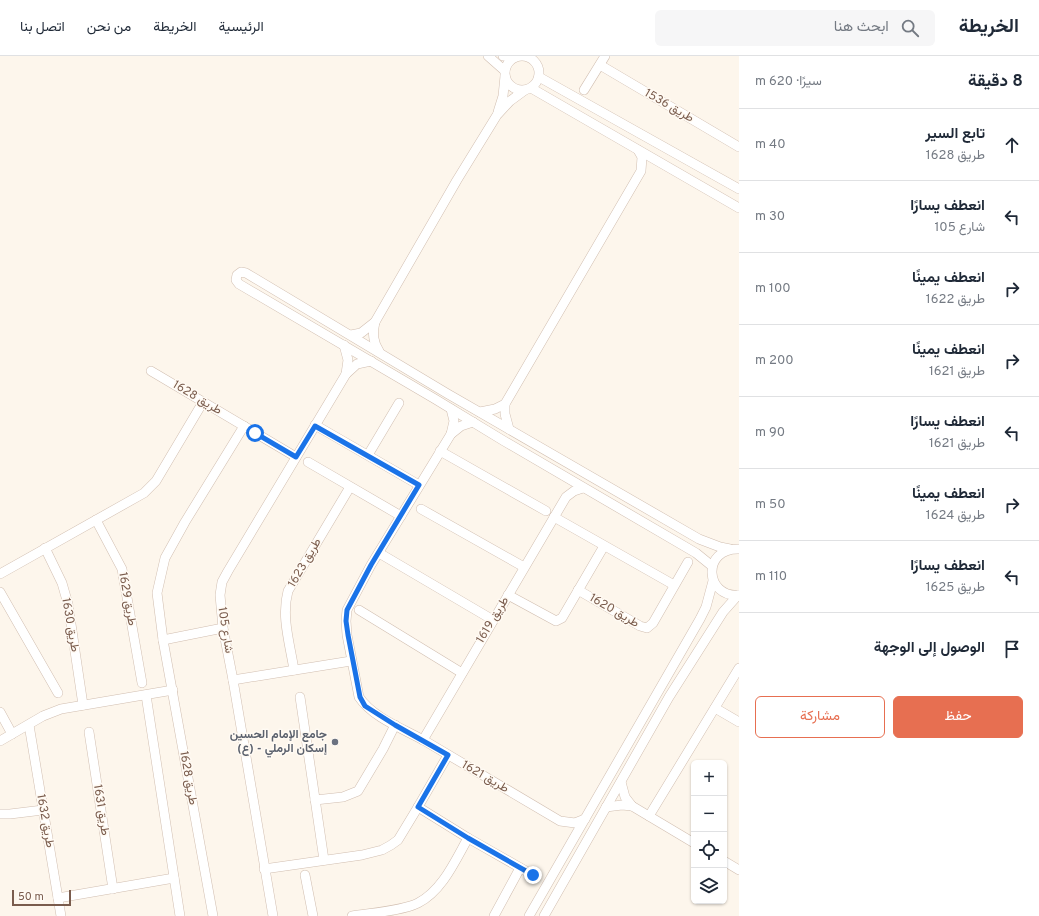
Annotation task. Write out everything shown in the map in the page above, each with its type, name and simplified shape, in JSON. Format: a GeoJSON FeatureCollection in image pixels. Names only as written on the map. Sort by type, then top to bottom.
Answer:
{"type":"FeatureCollection","features":[{"type":"Feature","properties":{"kind":"street"},"geometry":{"type":"LineString","coordinates":[[488,56],[505,74],[509,84],[512,87],[516,89],[528,89],[660,162],[739,208]]}},
{"type":"Feature","properties":{"kind":"street"},"geometry":{"type":"LineString","coordinates":[[503,56],[528,57],[536,62],[538,66]]}},
{"type":"Feature","properties":{"kind":"street"},"geometry":{"type":"LineString","coordinates":[[379,352],[374,341],[373,328],[375,322],[457,180],[497,115],[510,101],[536,83],[539,77],[538,66],[540,56]]}},
{"type":"Feature","properties":{"kind":"street"},"geometry":{"type":"LineString","coordinates":[[584,90],[605,56]]}},
{"type":"Feature","properties":{"kind":"street"},"geometry":{"type":"LineString","coordinates":[[497,115],[503,96],[505,74],[508,63],[518,57]]}},
{"type":"Feature","properties":{"kind":"street","name":"طريق 1536"},"geometry":{"type":"LineString","coordinates":[[600,65],[739,147]]}},
{"type":"Feature","properties":{"kind":"street"},"geometry":{"type":"LineString","coordinates":[[539,77],[739,189]]}},
{"type":"Feature","properties":{"kind":"street"},"geometry":{"type":"LineString","coordinates":[[638,150],[642,157],[641,171]]}},
{"type":"Feature","properties":{"kind":"street"},"geometry":{"type":"LineString","coordinates":[[509,429],[505,419],[505,404],[641,171],[653,163],[660,162]]}},
{"type":"Feature","properties":{"kind":"street"},"geometry":{"type":"LineString","coordinates":[[712,566],[696,553],[566,478],[239,284],[236,280],[237,275],[241,272],[246,273],[480,412],[699,539],[735,549]]}},
{"type":"Feature","properties":{"kind":"street"},"geometry":{"type":"LineString","coordinates":[[351,335],[361,333],[375,322]]}},
{"type":"Feature","properties":{"kind":"street","name":"شارع 105"},"geometry":{"type":"LineString","coordinates":[[344,345],[348,360],[346,374]]}},
{"type":"Feature","properties":{"kind":"street","name":"شارع 105"},"geometry":{"type":"LineString","coordinates":[[273,916],[264,869],[234,680],[223,628],[220,595],[222,582],[346,374],[357,364],[371,361]]}},
{"type":"Feature","properties":{"kind":"street","name":"طريق 1628"},"geometry":{"type":"LineString","coordinates":[[151,371],[296,457]]}},
{"type":"Feature","properties":{"kind":"street"},"geometry":{"type":"LineString","coordinates":[[0,574],[144,493],[156,481],[203,402]]}},
{"type":"Feature","properties":{"kind":"street"},"geometry":{"type":"LineString","coordinates":[[368,455],[399,403]]}},
{"type":"Feature","properties":{"kind":"street"},"geometry":{"type":"LineString","coordinates":[[480,412],[495,409],[505,404]]}},
{"type":"Feature","properties":{"kind":"street","name":"طريق 1621"},"geometry":{"type":"LineString","coordinates":[[451,409],[454,422],[451,434]]}},
{"type":"Feature","properties":{"kind":"street","name":"طريق 1621"},"geometry":{"type":"LineString","coordinates":[[473,422],[461,426],[451,434],[419,485],[347,610],[346,621],[352,661],[360,697],[365,706],[395,725],[560,821],[569,832],[572,841]]}},
{"type":"Feature","properties":{"kind":"street","name":"طريق 1628"},"geometry":{"type":"LineString","coordinates":[[213,916],[163,640],[157,593],[165,558],[185,522],[244,426]]}},
{"type":"Feature","properties":{"kind":"street"},"geometry":{"type":"LineString","coordinates":[[315,426],[419,485]]}},
{"type":"Feature","properties":{"kind":"street"},"geometry":{"type":"LineString","coordinates":[[440,451],[546,511]]}},
{"type":"Feature","properties":{"kind":"street"},"geometry":{"type":"LineString","coordinates":[[308,462],[401,516]]}},
{"type":"Feature","properties":{"kind":"street"},"geometry":{"type":"LineString","coordinates":[[566,478],[566,497]]}},
{"type":"Feature","properties":{"kind":"street","name":"طريق 1623"},"geometry":{"type":"LineString","coordinates":[[294,670],[284,613],[288,591],[350,487]]}},
{"type":"Feature","properties":{"kind":"street","name":"طريق 1619"},"geometry":{"type":"LineString","coordinates":[[423,740],[566,497],[583,488]]}},
{"type":"Feature","properties":{"kind":"street"},"geometry":{"type":"LineString","coordinates":[[421,509],[524,567]]}},
{"type":"Feature","properties":{"kind":"street"},"geometry":{"type":"LineString","coordinates":[[554,516],[674,585]]}},
{"type":"Feature","properties":{"kind":"street","name":"طريق 1629"},"geometry":{"type":"LineString","coordinates":[[96,520],[122,569],[142,683]]}},
{"type":"Feature","properties":{"kind":"street","name":"طريق 1620"},"geometry":{"type":"LineString","coordinates":[[508,594],[556,621],[562,618],[604,546]]}},
{"type":"Feature","properties":{"kind":"street","name":"طريق 1630"},"geometry":{"type":"LineString","coordinates":[[45,548],[62,583],[68,604],[83,705]]}},
{"type":"Feature","properties":{"kind":"street"},"geometry":{"type":"LineString","coordinates":[[735,549],[722,552],[716,558],[712,566],[712,574],[717,587],[723,592],[730,595],[738,595]]}},
{"type":"Feature","properties":{"kind":"street"},"geometry":{"type":"LineString","coordinates":[[379,553],[493,620]]}},
{"type":"Feature","properties":{"kind":"street","name":"طريق 1620"},"geometry":{"type":"LineString","coordinates":[[578,590],[640,626],[647,628],[653,623],[688,562]]}},
{"type":"Feature","properties":{"kind":"street"},"geometry":{"type":"LineString","coordinates":[[529,916],[700,619],[714,581]]}},
{"type":"Feature","properties":{"kind":"street"},"geometry":{"type":"LineString","coordinates":[[0,592],[58,693]]}},
{"type":"Feature","properties":{"kind":"street"},"geometry":{"type":"LineString","coordinates":[[544,916],[673,690],[723,612],[738,595]]}},
{"type":"Feature","properties":{"kind":"street"},"geometry":{"type":"LineString","coordinates":[[359,610],[462,673]]}},
{"type":"Feature","properties":{"kind":"street"},"geometry":{"type":"LineString","coordinates":[[163,640],[223,628]]}},
{"type":"Feature","properties":{"kind":"street"},"geometry":{"type":"LineString","coordinates":[[234,680],[352,661]]}},
{"type":"Feature","properties":{"kind":"street"},"geometry":{"type":"LineString","coordinates":[[649,816],[739,668]]}},
{"type":"Feature","properties":{"kind":"street"},"geometry":{"type":"LineString","coordinates":[[0,741],[43,716],[61,709],[173,690]]}},
{"type":"Feature","properties":{"kind":"street"},"geometry":{"type":"LineString","coordinates":[[146,695],[180,916]]}},
{"type":"Feature","properties":{"kind":"street"},"geometry":{"type":"LineString","coordinates":[[300,697],[324,860]]}},
{"type":"Feature","properties":{"kind":"street"},"geometry":{"type":"LineString","coordinates":[[715,708],[739,722]]}},
{"type":"Feature","properties":{"kind":"street"},"geometry":{"type":"LineString","coordinates":[[0,712],[12,734]]}},
{"type":"Feature","properties":{"kind":"street","name":"طريق 1632"},"geometry":{"type":"LineString","coordinates":[[29,725],[62,916]]}},
{"type":"Feature","properties":{"kind":"street"},"geometry":{"type":"LineString","coordinates":[[315,800],[343,797],[358,791],[383,749],[395,725]]}},
{"type":"Feature","properties":{"kind":"street","name":"طريق 1631"},"geometry":{"type":"LineString","coordinates":[[89,732],[113,889]]}},
{"type":"Feature","properties":{"kind":"street"},"geometry":{"type":"LineString","coordinates":[[264,869],[362,855],[382,850],[391,845],[398,840],[448,755]]}},
{"type":"Feature","properties":{"kind":"street"},"geometry":{"type":"LineString","coordinates":[[621,782],[625,797],[632,806],[691,841]]}},
{"type":"Feature","properties":{"kind":"street"},"geometry":{"type":"LineString","coordinates":[[606,807],[622,805],[632,806]]}},
{"type":"Feature","properties":{"kind":"street"},"geometry":{"type":"LineString","coordinates":[[418,807],[468,838],[533,875]]}},
{"type":"Feature","properties":{"kind":"street"},"geometry":{"type":"LineString","coordinates":[[0,814],[43,810]]}},
{"type":"Feature","properties":{"kind":"street","name":"طريق 1621"},"geometry":{"type":"LineString","coordinates":[[560,821],[575,823],[585,819]]}},
{"type":"Feature","properties":{"kind":"street"},"geometry":{"type":"LineString","coordinates":[[352,916],[417,904],[428,897],[439,885],[456,860],[468,838]]}},
{"type":"Feature","properties":{"kind":"street"},"geometry":{"type":"LineString","coordinates":[[727,863],[739,870]]}},
{"type":"Feature","properties":{"kind":"street"},"geometry":{"type":"LineString","coordinates":[[494,916],[520,868]]}},
{"type":"Feature","properties":{"kind":"street"},"geometry":{"type":"LineString","coordinates":[[306,875],[313,916]]}},
{"type":"Feature","properties":{"kind":"street"},"geometry":{"type":"LineString","coordinates":[[58,898],[174,878]]}},
{"type":"Feature","properties":{"kind":"place","name":"جامع الإمام الحسين (ع) - إسكان الرملي"},"geometry":{"type":"Point","coordinates":[335,742]}},
{"type":"Feature","properties":{"kind":"route"},"geometry":{"type":"LineString","coordinates":[[255,433],[296,457],[315,426],[419,485],[360,584],[347,610],[346,621],[348,635],[360,697],[365,706],[448,755],[418,807],[468,838],[533,875]]}}]}
